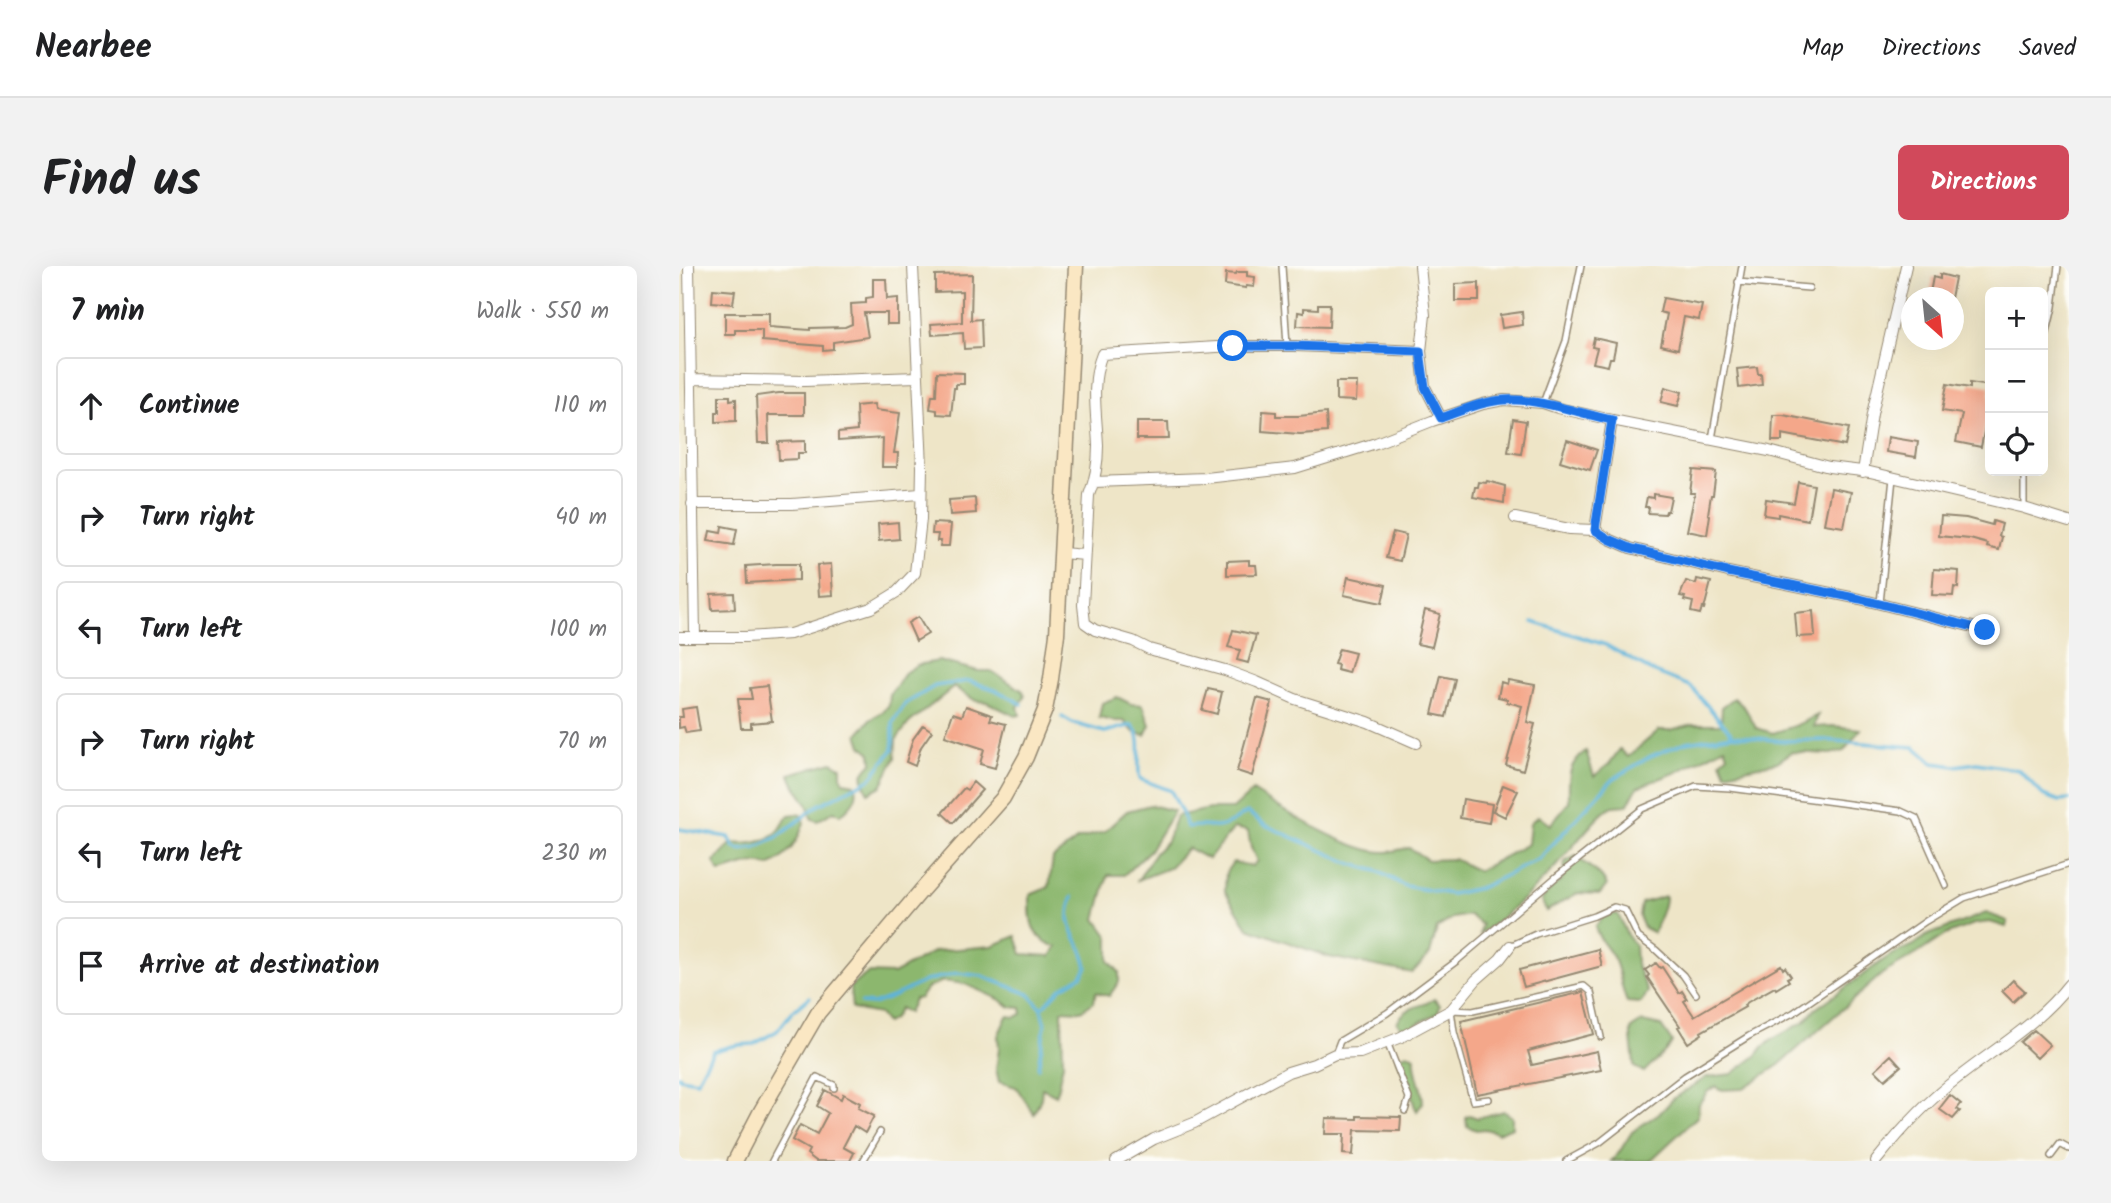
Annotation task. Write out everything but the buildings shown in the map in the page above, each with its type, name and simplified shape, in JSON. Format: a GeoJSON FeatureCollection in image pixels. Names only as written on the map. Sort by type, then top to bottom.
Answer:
{"type":"FeatureCollection","features":[{"type":"Feature","properties":{"kind":"main road"},"geometry":{"type":"LineString","coordinates":[[735,1161],[818,1013],[920,891],[1003,798],[1026,757],[1045,710],[1057,634],[1076,266]]}},
{"type":"Feature","properties":{"kind":"street"},"geometry":{"type":"LineString","coordinates":[[689,266],[695,636]]}},
{"type":"Feature","properties":{"kind":"street"},"geometry":{"type":"LineString","coordinates":[[679,636],[746,637],[790,634],[871,608],[897,592],[915,573],[921,519],[922,467],[913,266]]}},
{"type":"Feature","properties":{"kind":"street"},"geometry":{"type":"LineString","coordinates":[[1420,266],[1426,315],[1420,351],[1425,387],[1441,418]]}},
{"type":"Feature","properties":{"kind":"street"},"geometry":{"type":"LineString","coordinates":[[1863,471],[1872,414],[1906,266]]}},
{"type":"Feature","properties":{"kind":"street"},"geometry":{"type":"LineString","coordinates":[[1416,743],[1368,722],[1295,699],[1236,674],[1095,631],[1085,623],[1084,614],[1089,495],[1094,482],[1098,449],[1094,405],[1098,363],[1102,354],[1233,346],[1420,351]]}},
{"type":"Feature","properties":{"kind":"street"},"geometry":{"type":"LineString","coordinates":[[692,379],[804,381],[917,377]]}},
{"type":"Feature","properties":{"kind":"street"},"geometry":{"type":"LineString","coordinates":[[1094,482],[1206,478],[1295,468],[1375,443],[1483,404],[1504,400],[1543,403],[1612,420],[1769,451],[1829,467],[1863,471],[2024,508],[2069,522]]}},
{"type":"Feature","properties":{"kind":"street"},"geometry":{"type":"LineString","coordinates":[[1595,530],[1612,420]]}},
{"type":"Feature","properties":{"kind":"street"},"geometry":{"type":"LineString","coordinates":[[692,504],[792,504],[920,494]]}},
{"type":"Feature","properties":{"kind":"street"},"geometry":{"type":"LineString","coordinates":[[1515,518],[1569,529],[1595,530],[1630,548],[1985,630]]}},
{"type":"Feature","properties":{"kind":"street"},"geometry":{"type":"LineString","coordinates":[[1062,553],[1085,555]]}},
{"type":"Feature","properties":{"kind":"street"},"geometry":{"type":"LineString","coordinates":[[1115,1161],[1154,1139],[1194,1123],[1288,1072],[1335,1054],[1360,1052],[1401,1037],[1451,1010],[1510,946]]}},
{"type":"Feature","properties":{"kind":"street"},"geometry":{"type":"LineString","coordinates":[[1876,1161],[1906,1125],[1956,1079],[2018,1033],[2057,999],[2069,984]]}},
{"type":"Feature","properties":{"kind":"lane"},"geometry":{"type":"LineString","coordinates":[[1282,266],[1287,346]]}},
{"type":"Feature","properties":{"kind":"lane"},"geometry":{"type":"LineString","coordinates":[[1543,403],[1566,341],[1581,266]]}},
{"type":"Feature","properties":{"kind":"lane"},"geometry":{"type":"LineString","coordinates":[[1712,439],[1742,266]]}},
{"type":"Feature","properties":{"kind":"lane"},"geometry":{"type":"LineString","coordinates":[[2048,328],[2058,266]]}},
{"type":"Feature","properties":{"kind":"lane"},"geometry":{"type":"LineString","coordinates":[[1738,282],[1809,288]]}},
{"type":"Feature","properties":{"kind":"lane"},"geometry":{"type":"LineString","coordinates":[[2024,476],[2024,508]]}},
{"type":"Feature","properties":{"kind":"lane"},"geometry":{"type":"LineString","coordinates":[[1880,604],[1893,478]]}},
{"type":"Feature","properties":{"kind":"lane"},"geometry":{"type":"LineString","coordinates":[[1335,1054],[1340,1041],[1387,1013],[1458,960],[1556,877],[1643,809],[1696,786],[1730,788],[1901,811],[1916,818],[1947,886]]}},
{"type":"Feature","properties":{"kind":"lane"},"geometry":{"type":"LineString","coordinates":[[1566,1161],[1599,1143],[1685,1076],[1749,1036],[1793,1013],[1926,921],[1964,898],[2069,864]]}},
{"type":"Feature","properties":{"kind":"lane"},"geometry":{"type":"LineString","coordinates":[[1510,946],[1614,907],[1625,910],[1638,937],[1683,975],[1696,994]]}},
{"type":"Feature","properties":{"kind":"lane"},"geometry":{"type":"LineString","coordinates":[[1489,1100],[1473,1101],[1454,1032],[1451,1010],[1473,1011],[1584,986],[1591,992],[1601,1037]]}},
{"type":"Feature","properties":{"kind":"lane"},"geometry":{"type":"LineString","coordinates":[[1387,1042],[1409,1098],[1405,1111]]}},
{"type":"Feature","properties":{"kind":"lane"},"geometry":{"type":"LineString","coordinates":[[772,1161],[817,1077],[834,1085],[834,1088]]}},
{"type":"Feature","properties":{"kind":"lane"},"geometry":{"type":"LineString","coordinates":[[863,1161],[880,1132]]}},
{"type":"Feature","properties":{"kind":"lane"},"geometry":{"type":"LineString","coordinates":[[2051,1156],[2060,1144],[2069,1150]]}},
{"type":"Feature","properties":{"kind":"green space"},"geometry":{"type":"Polygon","coordinates":[[[939,661],[978,671],[991,671],[1023,691],[1025,697],[1018,707],[1020,715],[1015,716],[987,702],[976,701],[954,687],[909,723],[896,740],[895,758],[881,786],[868,793],[863,777],[872,763],[871,753],[862,746],[858,734],[889,705],[890,695],[906,672],[917,665],[939,661]]]}},
{"type":"Feature","properties":{"kind":"green space"},"geometry":{"type":"Polygon","coordinates":[[[1117,697],[1131,704],[1143,705],[1150,725],[1145,735],[1134,732],[1124,721],[1099,718],[1102,703],[1117,697]]]}},
{"type":"Feature","properties":{"kind":"green space"},"geometry":{"type":"Polygon","coordinates":[[[1734,698],[1745,708],[1756,728],[1773,733],[1818,715],[1814,727],[1861,729],[1844,751],[1830,754],[1792,752],[1777,762],[1726,773],[1721,761],[1728,755],[1725,747],[1677,772],[1638,787],[1627,805],[1613,806],[1605,811],[1530,892],[1480,934],[1482,925],[1469,915],[1453,918],[1437,928],[1430,954],[1412,973],[1329,957],[1248,928],[1225,891],[1226,872],[1233,862],[1252,866],[1257,861],[1248,831],[1234,828],[1208,859],[1188,848],[1169,868],[1138,880],[1155,853],[1167,841],[1176,816],[1210,809],[1233,809],[1253,791],[1319,829],[1356,846],[1387,852],[1409,848],[1428,860],[1454,859],[1478,871],[1528,844],[1530,823],[1538,816],[1550,825],[1569,802],[1572,767],[1586,751],[1594,776],[1609,764],[1620,749],[1628,757],[1659,730],[1693,724],[1721,724],[1722,707],[1734,698]]]}},
{"type":"Feature","properties":{"kind":"green space"},"geometry":{"type":"Polygon","coordinates":[[[832,762],[841,767],[844,782],[854,784],[856,797],[840,815],[834,811],[817,821],[811,818],[808,806],[790,774],[832,762]]]}},
{"type":"Feature","properties":{"kind":"green space"},"geometry":{"type":"Polygon","coordinates":[[[1150,805],[1174,811],[1150,850],[1124,875],[1108,875],[1096,919],[1109,937],[1109,961],[1119,972],[1119,982],[1109,996],[1096,992],[1094,1002],[1081,1011],[1062,1010],[1063,1064],[1056,1095],[1042,1088],[1034,1114],[1016,1087],[999,1082],[996,1069],[998,1036],[1007,1016],[1016,1017],[1022,1014],[1021,1008],[1010,1007],[1001,1000],[965,984],[943,981],[927,988],[920,998],[914,999],[908,1013],[900,1008],[894,1018],[886,1023],[879,1014],[852,1009],[850,987],[868,973],[893,974],[935,951],[992,946],[1016,936],[1022,954],[1051,956],[1057,947],[1036,933],[1031,920],[1030,895],[1049,887],[1053,858],[1078,839],[1104,832],[1127,811],[1150,805]]]}},
{"type":"Feature","properties":{"kind":"green space"},"geometry":{"type":"Polygon","coordinates":[[[789,815],[801,815],[804,823],[787,854],[769,866],[749,864],[719,872],[714,862],[732,843],[745,844],[764,840],[780,829],[789,815]]]}},
{"type":"Feature","properties":{"kind":"green space"},"geometry":{"type":"Polygon","coordinates":[[[1576,856],[1607,885],[1600,894],[1578,893],[1546,911],[1541,900],[1562,880],[1565,862],[1576,856]]]}},
{"type":"Feature","properties":{"kind":"green space"},"geometry":{"type":"Polygon","coordinates":[[[1665,896],[1654,933],[1644,928],[1639,916],[1641,903],[1665,896]]]}},
{"type":"Feature","properties":{"kind":"green space"},"geometry":{"type":"Polygon","coordinates":[[[1986,913],[2008,921],[2006,927],[1990,922],[1974,924],[1945,935],[1882,974],[1779,1065],[1742,1089],[1719,1090],[1716,1086],[1707,1092],[1699,1104],[1698,1116],[1650,1161],[1611,1161],[1632,1132],[1662,1111],[1673,1099],[1707,1077],[1732,1074],[1773,1039],[1805,1021],[1814,1010],[1889,956],[1914,945],[1926,936],[1986,913]]]}},
{"type":"Feature","properties":{"kind":"green space"},"geometry":{"type":"Polygon","coordinates":[[[1605,914],[1618,914],[1627,935],[1635,945],[1636,964],[1648,992],[1641,1003],[1627,1002],[1616,962],[1597,932],[1595,927],[1605,914]]]}},
{"type":"Feature","properties":{"kind":"green space"},"geometry":{"type":"Polygon","coordinates":[[[1434,999],[1440,1005],[1438,1013],[1410,1027],[1402,1028],[1397,1022],[1410,1009],[1434,999]]]}},
{"type":"Feature","properties":{"kind":"green space"},"geometry":{"type":"Polygon","coordinates":[[[1642,1022],[1661,1026],[1672,1042],[1644,1072],[1634,1067],[1631,1034],[1631,1029],[1642,1022]]]}},
{"type":"Feature","properties":{"kind":"green space"},"geometry":{"type":"Polygon","coordinates":[[[1407,1053],[1415,1057],[1415,1069],[1423,1097],[1423,1103],[1417,1111],[1398,1058],[1407,1053]]]}},
{"type":"Feature","properties":{"kind":"green space"},"geometry":{"type":"Polygon","coordinates":[[[1504,1111],[1512,1117],[1512,1127],[1498,1133],[1467,1126],[1466,1117],[1470,1115],[1477,1118],[1504,1111]]]}},
{"type":"Feature","properties":{"kind":"waterway"},"geometry":{"type":"LineString","coordinates":[[1533,622],[1606,645],[1650,670],[1690,686],[1733,735]]}},
{"type":"Feature","properties":{"kind":"waterway"},"geometry":{"type":"LineString","coordinates":[[679,829],[729,837],[734,847],[739,850],[756,848],[779,836],[817,806],[870,779],[893,749],[893,723],[905,704],[935,686],[969,681],[994,689],[1022,704]]}},
{"type":"Feature","properties":{"kind":"waterway"},"geometry":{"type":"LineString","coordinates":[[1062,717],[1072,723],[1105,732],[1132,725],[1139,744],[1140,779],[1171,791],[1187,827],[1220,827],[1247,812],[1265,825],[1352,864],[1377,871],[1405,886],[1451,894],[1480,888],[1539,859],[1613,779],[1651,756],[1686,742],[1733,735],[1781,741],[1823,740],[1915,747],[1933,763],[1955,766],[1977,763],[2019,770],[2043,795],[2060,801],[2069,800]]}},
{"type":"Feature","properties":{"kind":"waterway"},"geometry":{"type":"LineString","coordinates":[[1042,1008],[1061,988],[1081,976],[1087,967],[1070,925],[1073,897]]}},
{"type":"Feature","properties":{"kind":"waterway"},"geometry":{"type":"LineString","coordinates":[[861,1003],[873,1004],[925,981],[957,973],[982,976],[1029,994],[1041,1008],[1045,1024],[1038,1068]]}},
{"type":"Feature","properties":{"kind":"waterway"},"geometry":{"type":"LineString","coordinates":[[679,1076],[697,1081],[713,1051],[754,1044],[777,1031],[793,1011],[810,997]]}},
{"type":"Feature","properties":{"kind":"route"},"geometry":{"type":"LineString","coordinates":[[1233,346],[1420,351],[1425,387],[1441,418],[1504,400],[1543,403],[1612,420],[1595,530],[1609,539],[1630,548],[1728,572],[1860,599],[1985,630]]}}]}
